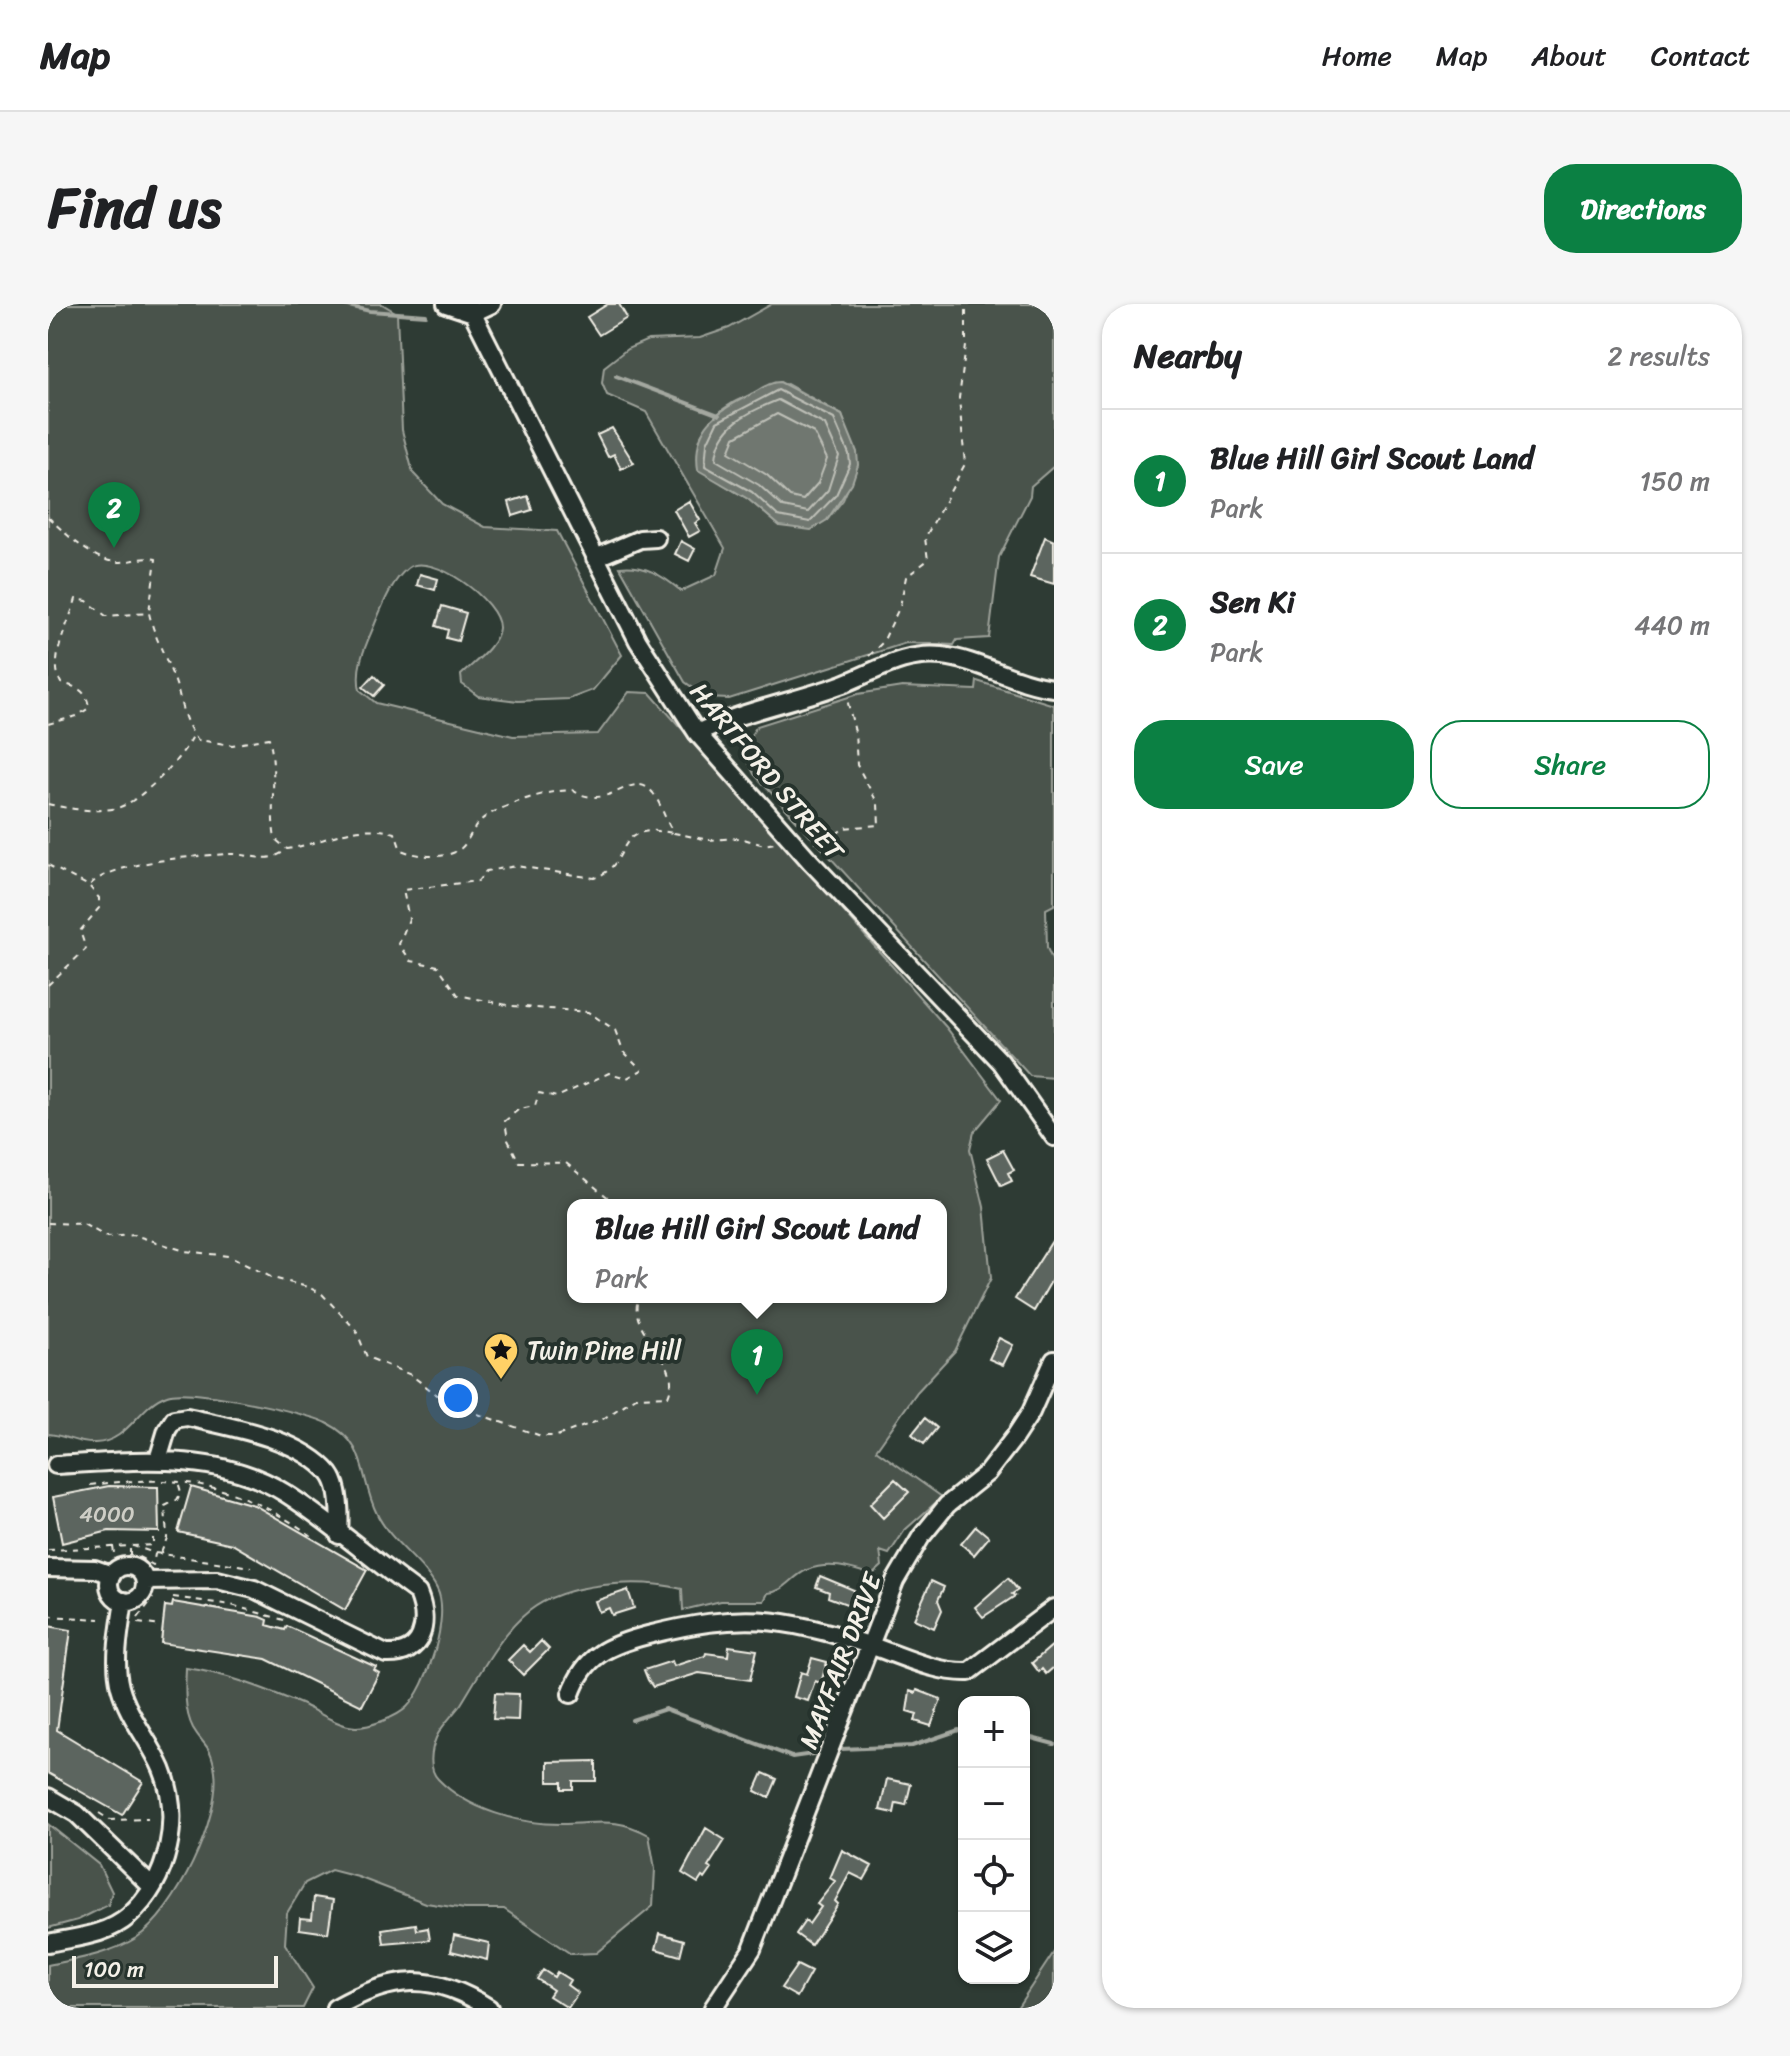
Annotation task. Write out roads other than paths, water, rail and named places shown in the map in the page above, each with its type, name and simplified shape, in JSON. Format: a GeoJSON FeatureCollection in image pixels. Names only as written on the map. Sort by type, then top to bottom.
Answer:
{"type":"FeatureCollection","features":[{"type":"Feature","properties":{"kind":"street"},"geometry":{"type":"LineString","coordinates":[[446,304],[470,308],[492,304]]}},
{"type":"Feature","properties":{"kind":"street","name":"HARTFORD STREET"},"geometry":{"type":"LineString","coordinates":[[470,308],[595,558],[658,675],[697,733],[793,843],[1001,1062],[1054,1137]]}},
{"type":"Feature","properties":{"kind":"street"},"geometry":{"type":"LineString","coordinates":[[595,558],[640,539],[656,538]]}},
{"type":"Feature","properties":{"kind":"street"},"geometry":{"type":"LineString","coordinates":[[697,733],[739,713],[843,684],[884,664],[930,655],[962,660],[1054,688]]}},
{"type":"Feature","properties":{"kind":"street","name":"MAYFAIR DRIVE"},"geometry":{"type":"LineString","coordinates":[[713,2008],[752,1949],[840,1726],[867,1645],[895,1581],[921,1537],[947,1505],[987,1473],[1014,1438],[1031,1412],[1054,1360]]}},
{"type":"Feature","properties":{"kind":"street"},"geometry":{"type":"LineString","coordinates":[[158,1460],[167,1430],[174,1419],[187,1417],[266,1436],[315,1462],[332,1476],[340,1514],[339,1535]]}},
{"type":"Feature","properties":{"kind":"street"},"geometry":{"type":"LineString","coordinates":[[56,1465],[158,1460],[247,1476],[284,1492],[418,1593],[425,1609],[425,1629],[416,1646],[399,1655],[372,1651],[254,1589],[217,1580],[145,1581]]}},
{"type":"Feature","properties":{"kind":"street"},"geometry":{"type":"LineString","coordinates":[[124,1601],[110,1588],[112,1575],[121,1567],[134,1567],[145,1581]]}},
{"type":"Feature","properties":{"kind":"street"},"geometry":{"type":"LineString","coordinates":[[48,1568],[95,1569],[112,1575]]}},
{"type":"Feature","properties":{"kind":"street"},"geometry":{"type":"LineString","coordinates":[[124,1601],[139,1597],[145,1581]]}},
{"type":"Feature","properties":{"kind":"street"},"geometry":{"type":"LineString","coordinates":[[48,1943],[95,1934],[129,1916],[163,1869],[170,1847],[169,1790],[120,1686],[118,1645],[124,1601]]}},
{"type":"Feature","properties":{"kind":"street"},"geometry":{"type":"LineString","coordinates":[[571,1694],[579,1673],[595,1655],[635,1639],[707,1620],[736,1618],[791,1623],[930,1666],[969,1672],[1054,1608]]}},
{"type":"Feature","properties":{"kind":"street"},"geometry":{"type":"LineString","coordinates":[[48,1797],[77,1814],[151,1886]]}},
{"type":"Feature","properties":{"kind":"street"},"geometry":{"type":"LineString","coordinates":[[335,2008],[379,1985],[404,1981],[426,1981],[446,1987],[489,2008]]}},
{"type":"Feature","properties":{"kind":"water"},"geometry":{"type":"Polygon","coordinates":[[[780,382],[842,415],[857,452],[858,465],[852,483],[827,520],[811,530],[780,526],[748,499],[698,470],[699,442],[710,422],[739,401],[769,384],[780,382]]]}},
{"type":"Feature","properties":{"kind":"waterway"},"geometry":{"type":"LineString","coordinates":[[340,304],[370,311],[426,315]]}},
{"type":"Feature","properties":{"kind":"waterway"},"geometry":{"type":"LineString","coordinates":[[616,376],[719,415]]}},
{"type":"Feature","properties":{"kind":"waterway"},"geometry":{"type":"LineString","coordinates":[[632,1720],[665,1709],[792,1757],[813,1754]]}},
{"type":"Feature","properties":{"kind":"waterway"},"geometry":{"type":"LineString","coordinates":[[841,1749],[912,1746],[958,1730]]}},
{"type":"Feature","properties":{"kind":"waterway"},"geometry":{"type":"LineString","coordinates":[[1030,1738],[1054,1744]]}},
{"type":"Feature","properties":{"kind":"place","name":"Sen Ki"},"geometry":{"type":"Point","coordinates":[114,548]}},
{"type":"Feature","properties":{"kind":"place","name":"Twin Pine Hill"},"geometry":{"type":"Point","coordinates":[501,1381]}},
{"type":"Feature","properties":{"kind":"place","name":"Blue Hill Girl Scout Land"},"geometry":{"type":"Point","coordinates":[757,1395]}}]}
